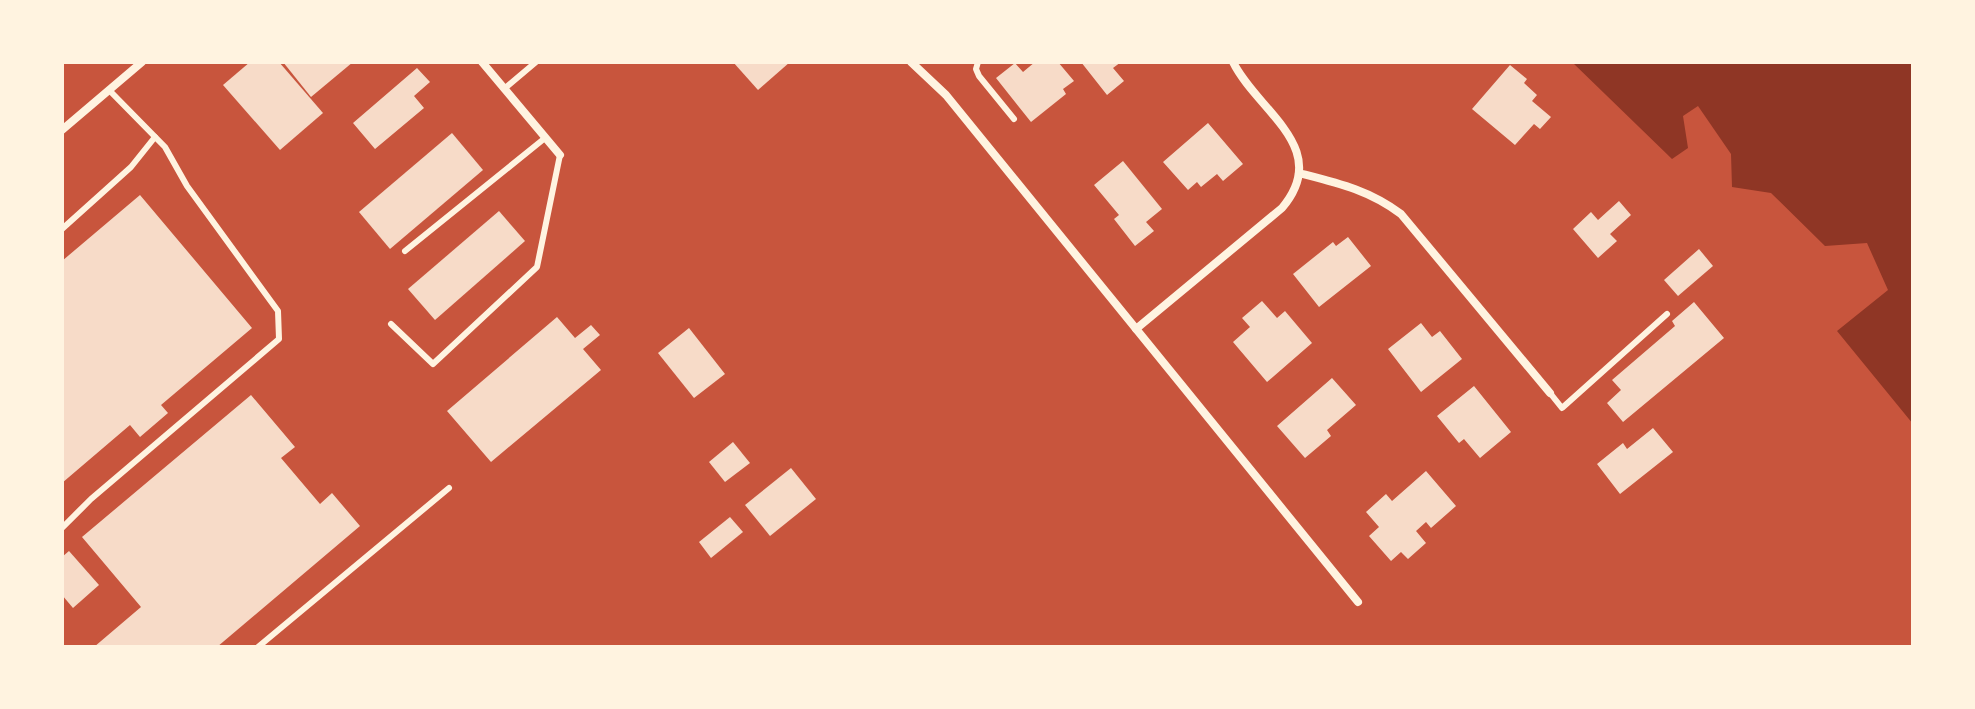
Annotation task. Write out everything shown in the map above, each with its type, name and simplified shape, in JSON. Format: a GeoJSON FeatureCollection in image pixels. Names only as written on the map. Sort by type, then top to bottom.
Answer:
{"type":"FeatureCollection","features":[{"type":"Feature","properties":{"kind":"street"},"geometry":{"type":"LineString","coordinates":[[62,130],[142,62]]}},
{"type":"Feature","properties":{"kind":"street"},"geometry":{"type":"LineString","coordinates":[[482,62],[560,155]]}},
{"type":"Feature","properties":{"kind":"street"},"geometry":{"type":"LineString","coordinates":[[911,62],[946,95],[1358,602]]}},
{"type":"Feature","properties":{"kind":"street"},"geometry":{"type":"LineString","coordinates":[[1136,329],[1282,208],[1299,173],[1299,157],[1294,142],[1246,85],[1233,62]]}},
{"type":"Feature","properties":{"kind":"street"},"geometry":{"type":"LineString","coordinates":[[1299,173],[1358,188],[1381,198],[1401,214],[1550,393]]}},
{"type":"Feature","properties":{"kind":"lane"},"geometry":{"type":"LineString","coordinates":[[504,89],[536,62]]}},
{"type":"Feature","properties":{"kind":"lane"},"geometry":{"type":"LineString","coordinates":[[978,62],[976,69],[979,76],[1014,119]]}},
{"type":"Feature","properties":{"kind":"lane"},"geometry":{"type":"LineString","coordinates":[[62,528],[91,499],[279,339],[278,311],[187,186],[165,147],[109,90]]}},
{"type":"Feature","properties":{"kind":"lane"},"geometry":{"type":"LineString","coordinates":[[62,229],[131,167],[155,137]]}},
{"type":"Feature","properties":{"kind":"lane"},"geometry":{"type":"LineString","coordinates":[[405,251],[545,138]]}},
{"type":"Feature","properties":{"kind":"lane"},"geometry":{"type":"LineString","coordinates":[[391,324],[433,364],[537,267],[560,155]]}},
{"type":"Feature","properties":{"kind":"lane"},"geometry":{"type":"LineString","coordinates":[[1550,393],[1562,408],[1667,314]]}},
{"type":"Feature","properties":{"kind":"lane"},"geometry":{"type":"LineString","coordinates":[[258,647],[449,488]]}},
{"type":"Feature","properties":{"kind":"shaded area"},"geometry":{"type":"Polygon","coordinates":[[[1572,62],[1913,62],[1913,424],[1837,331],[1888,290],[1867,243],[1825,246],[1771,193],[1732,187],[1731,154],[1698,106],[1683,116],[1688,148],[1672,159],[1572,62]]]}},
{"type":"Feature","properties":{"kind":"building"},"geometry":{"type":"Polygon","coordinates":[[[250,62],[279,62],[323,113],[280,150],[223,85],[250,62]]]}},
{"type":"Feature","properties":{"kind":"building"},"geometry":{"type":"Polygon","coordinates":[[[283,62],[353,62],[311,97],[283,62]]]}},
{"type":"Feature","properties":{"kind":"building"},"geometry":{"type":"Polygon","coordinates":[[[733,62],[790,62],[758,90],[733,62]]]}},
{"type":"Feature","properties":{"kind":"building"},"geometry":{"type":"Polygon","coordinates":[[[1035,62],[1058,62],[1074,81],[1063,89],[1066,94],[1031,122],[996,78],[1015,63],[1023,72],[1035,62]]]}},
{"type":"Feature","properties":{"kind":"building"},"geometry":{"type":"Polygon","coordinates":[[[1081,62],[1121,62],[1113,68],[1124,81],[1107,95],[1081,62]]]}},
{"type":"Feature","properties":{"kind":"building"},"geometry":{"type":"Polygon","coordinates":[[[1510,65],[1527,79],[1524,83],[1537,95],[1532,101],[1551,117],[1540,129],[1534,124],[1515,145],[1472,109],[1510,65]]]}},
{"type":"Feature","properties":{"kind":"building"},"geometry":{"type":"Polygon","coordinates":[[[417,68],[430,82],[414,96],[424,108],[375,149],[353,123],[417,68]]]}},
{"type":"Feature","properties":{"kind":"building"},"geometry":{"type":"Polygon","coordinates":[[[1208,123],[1243,164],[1223,181],[1217,174],[1201,187],[1197,182],[1188,190],[1163,162],[1208,123]]]}},
{"type":"Feature","properties":{"kind":"building"},"geometry":{"type":"Polygon","coordinates":[[[452,133],[483,170],[390,249],[359,212],[452,133]]]}},
{"type":"Feature","properties":{"kind":"building"},"geometry":{"type":"Polygon","coordinates":[[[1123,161],[1162,209],[1146,222],[1154,231],[1135,246],[1114,219],[1119,215],[1094,185],[1123,161]]]}},
{"type":"Feature","properties":{"kind":"building"},"geometry":{"type":"Polygon","coordinates":[[[140,195],[252,328],[161,405],[168,413],[140,437],[130,425],[62,483],[62,261],[140,195]]]}},
{"type":"Feature","properties":{"kind":"building"},"geometry":{"type":"Polygon","coordinates":[[[1619,201],[1631,215],[1610,234],[1617,241],[1598,258],[1573,229],[1591,212],[1598,220],[1619,201]]]}},
{"type":"Feature","properties":{"kind":"building"},"geometry":{"type":"Polygon","coordinates":[[[499,211],[525,241],[435,320],[408,289],[499,211]]]}},
{"type":"Feature","properties":{"kind":"building"},"geometry":{"type":"Polygon","coordinates":[[[1348,237],[1371,266],[1319,307],[1293,274],[1333,242],[1336,246],[1348,237]]]}},
{"type":"Feature","properties":{"kind":"building"},"geometry":{"type":"Polygon","coordinates":[[[1699,249],[1713,266],[1678,296],[1664,280],[1699,249]]]}},
{"type":"Feature","properties":{"kind":"building"},"geometry":{"type":"Polygon","coordinates":[[[1262,301],[1277,318],[1285,311],[1312,343],[1267,382],[1233,342],[1250,327],[1242,318],[1262,301]]]}},
{"type":"Feature","properties":{"kind":"building"},"geometry":{"type":"Polygon","coordinates":[[[1694,302],[1724,338],[1623,422],[1607,403],[1621,390],[1612,380],[1675,326],[1672,321],[1694,302]]]}},
{"type":"Feature","properties":{"kind":"building"},"geometry":{"type":"Polygon","coordinates":[[[557,317],[575,338],[591,325],[600,335],[583,349],[601,370],[491,462],[447,411],[557,317]]]}},
{"type":"Feature","properties":{"kind":"building"},"geometry":{"type":"Polygon","coordinates":[[[1421,323],[1432,337],[1440,331],[1462,359],[1421,392],[1388,349],[1421,323]]]}},
{"type":"Feature","properties":{"kind":"building"},"geometry":{"type":"Polygon","coordinates":[[[689,328],[725,374],[694,398],[658,353],[689,328]]]}},
{"type":"Feature","properties":{"kind":"building"},"geometry":{"type":"Polygon","coordinates":[[[1332,378],[1356,405],[1327,430],[1331,436],[1305,458],[1277,426],[1332,378]]]}},
{"type":"Feature","properties":{"kind":"building"},"geometry":{"type":"Polygon","coordinates":[[[1474,386],[1511,432],[1480,458],[1464,439],[1459,443],[1437,416],[1474,386]]]}},
{"type":"Feature","properties":{"kind":"building"},"geometry":{"type":"Polygon","coordinates":[[[251,395],[295,447],[281,458],[320,504],[332,493],[360,526],[217,647],[94,647],[141,607],[82,537],[251,395]]]}},
{"type":"Feature","properties":{"kind":"building"},"geometry":{"type":"Polygon","coordinates":[[[1653,428],[1673,452],[1620,494],[1597,464],[1623,443],[1627,449],[1653,428]]]}},
{"type":"Feature","properties":{"kind":"building"},"geometry":{"type":"Polygon","coordinates":[[[733,442],[750,463],[725,482],[709,462],[733,442]]]}},
{"type":"Feature","properties":{"kind":"building"},"geometry":{"type":"Polygon","coordinates":[[[791,468],[816,499],[770,536],[745,505],[791,468]]]}},
{"type":"Feature","properties":{"kind":"building"},"geometry":{"type":"Polygon","coordinates":[[[1426,471],[1456,506],[1431,528],[1426,522],[1416,531],[1426,543],[1408,559],[1401,552],[1391,561],[1369,536],[1379,527],[1366,512],[1386,494],[1392,501],[1426,471]]]}},
{"type":"Feature","properties":{"kind":"building"},"geometry":{"type":"Polygon","coordinates":[[[730,517],[743,532],[711,558],[699,542],[730,517]]]}},
{"type":"Feature","properties":{"kind":"building"},"geometry":{"type":"Polygon","coordinates":[[[69,551],[99,585],[73,608],[62,595],[62,557],[69,551]]]}}]}
